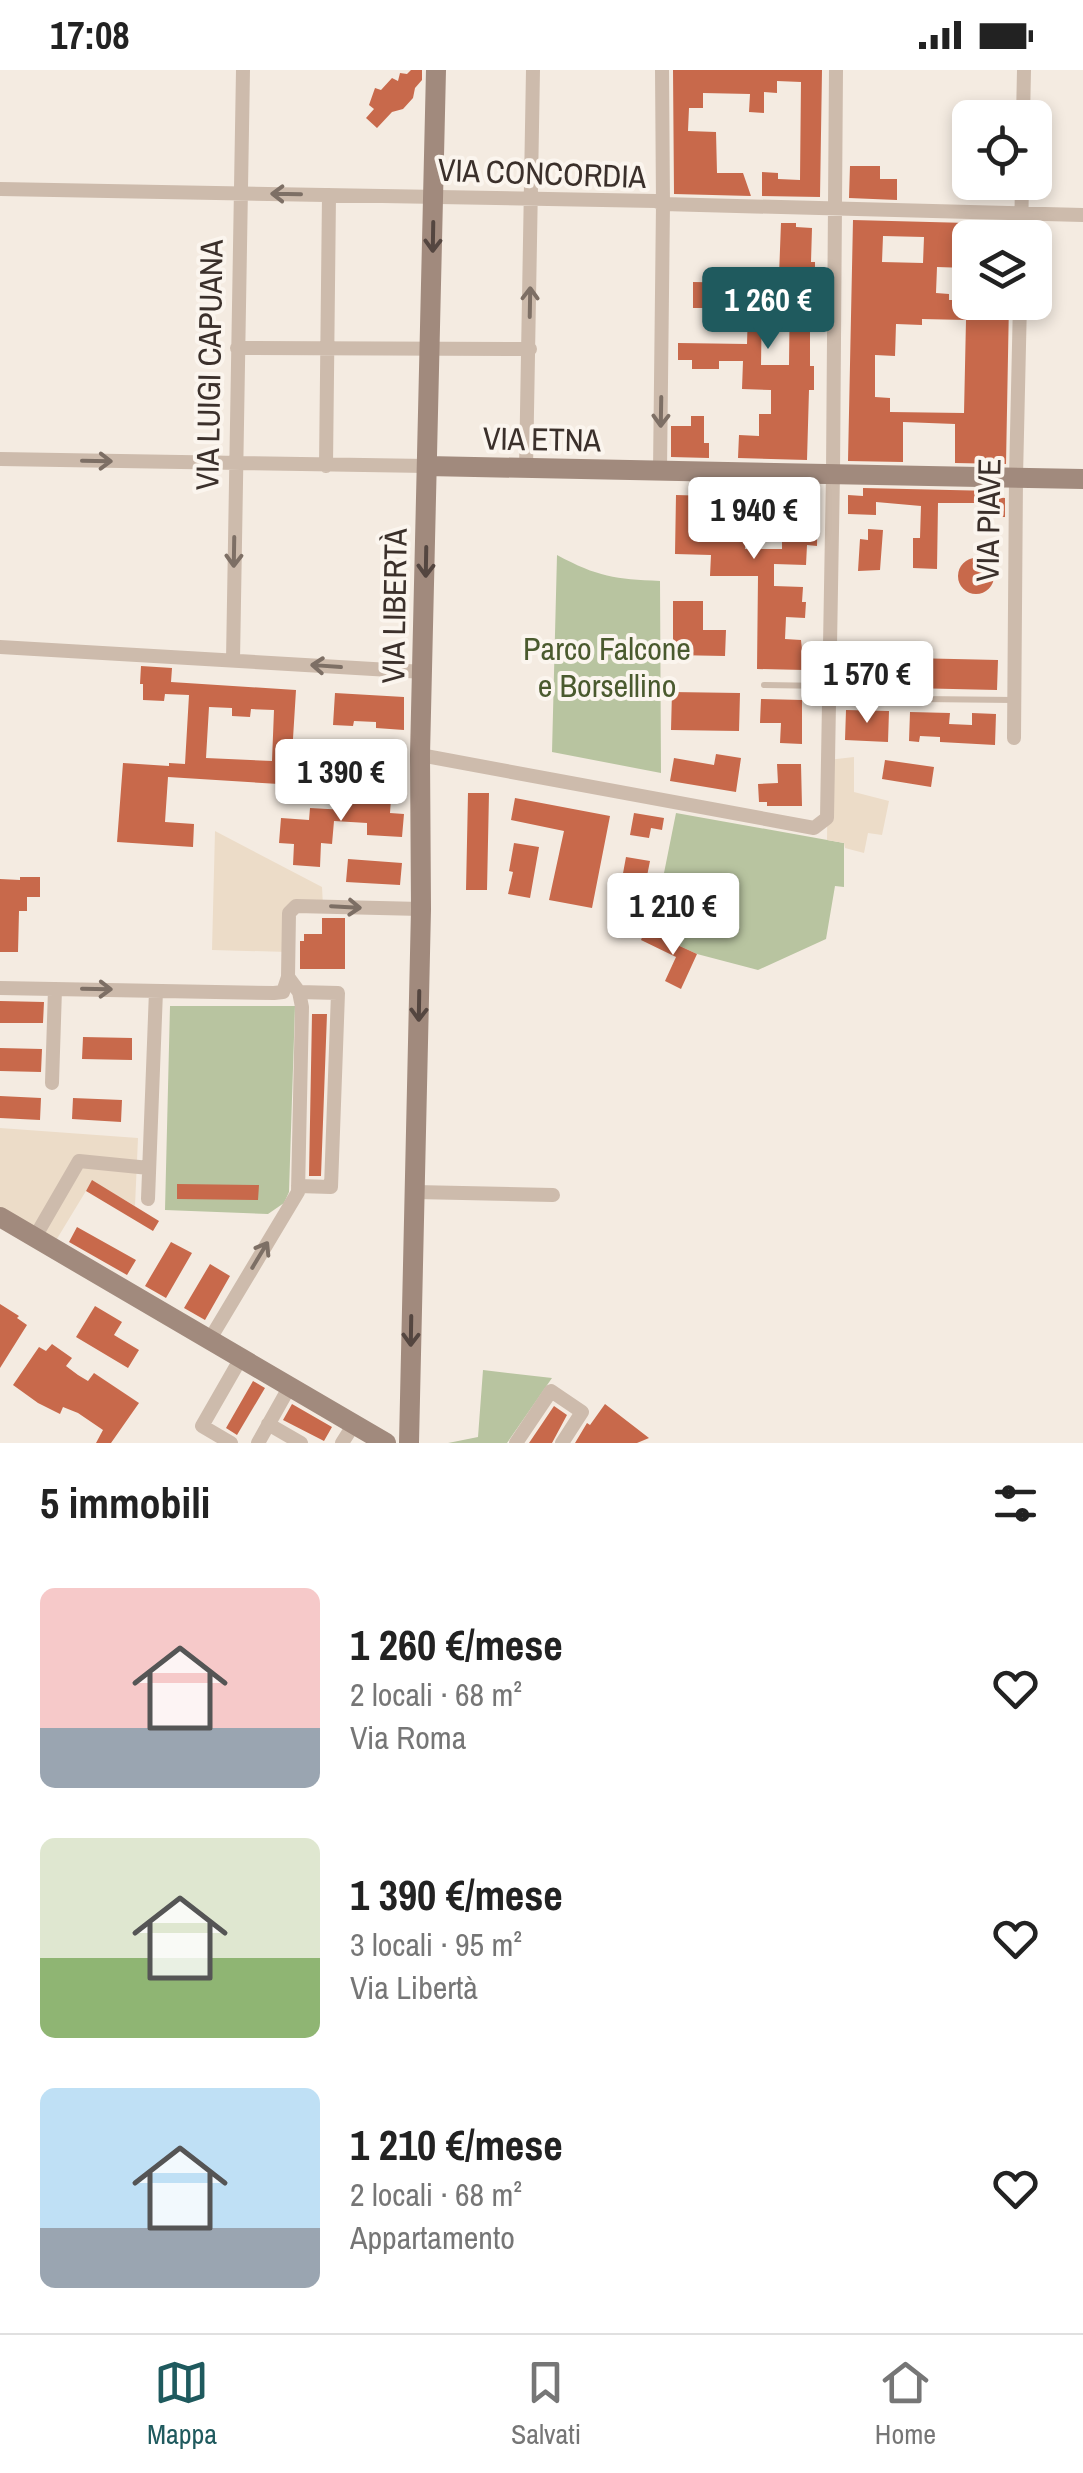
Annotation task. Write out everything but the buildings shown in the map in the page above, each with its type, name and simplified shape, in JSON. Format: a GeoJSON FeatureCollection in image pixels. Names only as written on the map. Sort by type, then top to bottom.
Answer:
{"type":"FeatureCollection","features":[{"type":"Feature","properties":{"kind":"street","name":"VIA LUIGI CAPUANA"},"geometry":{"type":"LineString","coordinates":[[232,660],[243,70]]}},
{"type":"Feature","properties":{"kind":"street","name":"VIA LIBERTÀ"},"geometry":{"type":"LineString","coordinates":[[409,1443],[436,70]]}},
{"type":"Feature","properties":{"kind":"street"},"geometry":{"type":"LineString","coordinates":[[526,470],[533,70]]}},
{"type":"Feature","properties":{"kind":"street"},"geometry":{"type":"LineString","coordinates":[[660,471],[662,70]]}},
{"type":"Feature","properties":{"kind":"street"},"geometry":{"type":"LineString","coordinates":[[420,756],[814,828],[828,818],[836,70]]}},
{"type":"Feature","properties":{"kind":"street"},"geometry":{"type":"LineString","coordinates":[[1024,70],[1024,100]]}},
{"type":"Feature","properties":{"kind":"street","name":"VIA CONCORDIA"},"geometry":{"type":"LineString","coordinates":[[0,189],[533,198],[1083,214]]}},
{"type":"Feature","properties":{"kind":"street"},"geometry":{"type":"LineString","coordinates":[[326,466],[329,196]]}},
{"type":"Feature","properties":{"kind":"street"},"geometry":{"type":"LineString","coordinates":[[1022,200],[1022,220]]}},
{"type":"Feature","properties":{"kind":"street","name":"VIA PIAVE"},"geometry":{"type":"LineString","coordinates":[[1014,738],[1020,320]]}},
{"type":"Feature","properties":{"kind":"street"},"geometry":{"type":"LineString","coordinates":[[236,348],[530,349]]}},
{"type":"Feature","properties":{"kind":"street","name":"VIA ETNA"},"geometry":{"type":"LineString","coordinates":[[0,460],[1083,480]]}},
{"type":"Feature","properties":{"kind":"street"},"geometry":{"type":"LineString","coordinates":[[0,647],[424,672]]}},
{"type":"Feature","properties":{"kind":"street"},"geometry":{"type":"LineString","coordinates":[[0,988],[274,994],[283,992],[288,977],[289,913],[296,906],[421,909]]}},
{"type":"Feature","properties":{"kind":"street"},"geometry":{"type":"LineString","coordinates":[[210,1339],[298,1192],[302,1007],[299,992],[288,977]]}},
{"type":"Feature","properties":{"kind":"street"},"geometry":{"type":"LineString","coordinates":[[52,1083],[55,988]]}},
{"type":"Feature","properties":{"kind":"street"},"geometry":{"type":"LineString","coordinates":[[148,1199],[156,991]]}},
{"type":"Feature","properties":{"kind":"street"},"geometry":{"type":"LineString","coordinates":[[298,1186],[332,1188],[338,993],[299,992]]}},
{"type":"Feature","properties":{"kind":"street"},"geometry":{"type":"LineString","coordinates":[[34,1237],[79,1161],[149,1168]]}},
{"type":"Feature","properties":{"kind":"street"},"geometry":{"type":"LineString","coordinates":[[414,1192],[553,1195]]}},
{"type":"Feature","properties":{"kind":"street"},"geometry":{"type":"LineString","coordinates":[[0,1217],[386,1443]]}},
{"type":"Feature","properties":{"kind":"street"},"geometry":{"type":"LineString","coordinates":[[232,1443],[202,1426],[241,1358]]}},
{"type":"Feature","properties":{"kind":"street"},"geometry":{"type":"LineString","coordinates":[[258,1443],[290,1386]]}},
{"type":"Feature","properties":{"kind":"street"},"geometry":{"type":"LineString","coordinates":[[516,1443],[552,1390],[582,1412],[562,1443]]}},
{"type":"Feature","properties":{"kind":"street"},"geometry":{"type":"LineString","coordinates":[[268,1424],[301,1443]]}},
{"type":"Feature","properties":{"kind":"street"},"geometry":{"type":"LineString","coordinates":[[342,1443],[354,1424]]}},
{"type":"Feature","properties":{"kind":"lane"},"geometry":{"type":"LineString","coordinates":[[764,685],[830,692],[1014,700]]}},
{"type":"Feature","properties":{"kind":"green space","name":"Parco Falcone e Borsellino"},"geometry":{"type":"Polygon","coordinates":[[[557,555],[607,576],[660,581],[661,773],[552,752],[557,555]]]}},
{"type":"Feature","properties":{"kind":"green space"},"geometry":{"type":"Polygon","coordinates":[[[676,813],[844,843],[844,887],[835,886],[826,939],[758,970],[697,954],[652,933],[676,813]]]}},
{"type":"Feature","properties":{"kind":"green space"},"geometry":{"type":"Polygon","coordinates":[[[170,1006],[295,1006],[289,1192],[284,1203],[268,1214],[165,1210],[170,1006]]]}},
{"type":"Feature","properties":{"kind":"green space"},"geometry":{"type":"Polygon","coordinates":[[[483,1370],[552,1378],[507,1443],[448,1443],[478,1437],[483,1370]]]}},
{"type":"Feature","properties":{"kind":"shaded area"},"geometry":{"type":"Polygon","coordinates":[[[854,757],[854,792],[889,801],[882,835],[868,833],[864,853],[827,840],[828,760],[854,757]]]}},
{"type":"Feature","properties":{"kind":"shaded area"},"geometry":{"type":"Polygon","coordinates":[[[215,831],[322,887],[323,906],[296,906],[289,952],[212,950],[215,831]]]}},
{"type":"Feature","properties":{"kind":"shaded area"},"geometry":{"type":"Polygon","coordinates":[[[0,1128],[138,1138],[135,1206],[92,1181],[52,1247],[0,1217],[0,1128]]]}}]}
